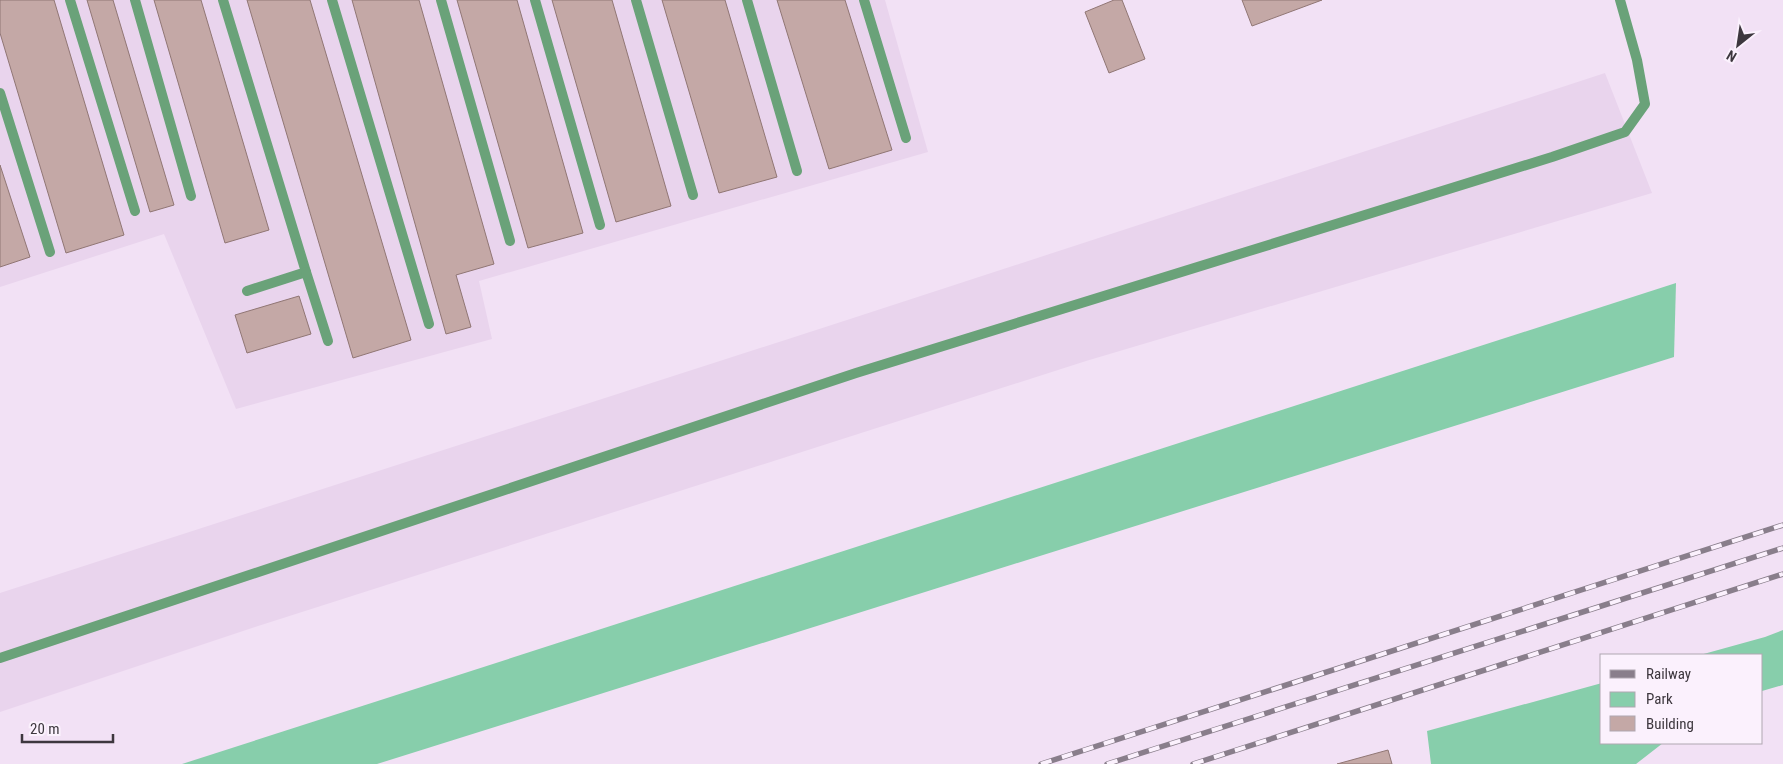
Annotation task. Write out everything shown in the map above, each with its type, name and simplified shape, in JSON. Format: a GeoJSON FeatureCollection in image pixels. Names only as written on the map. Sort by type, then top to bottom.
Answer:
{"type":"FeatureCollection","features":[{"type":"Feature","properties":{"kind":"lane"},"geometry":{"type":"LineString","coordinates":[[70,0],[135,211]]}},
{"type":"Feature","properties":{"kind":"lane"},"geometry":{"type":"LineString","coordinates":[[135,0],[191,196]]}},
{"type":"Feature","properties":{"kind":"lane"},"geometry":{"type":"LineString","coordinates":[[223,0],[328,341]]}},
{"type":"Feature","properties":{"kind":"lane"},"geometry":{"type":"LineString","coordinates":[[332,0],[429,324]]}},
{"type":"Feature","properties":{"kind":"lane"},"geometry":{"type":"LineString","coordinates":[[441,0],[510,242]]}},
{"type":"Feature","properties":{"kind":"lane"},"geometry":{"type":"LineString","coordinates":[[536,0],[600,225]]}},
{"type":"Feature","properties":{"kind":"lane"},"geometry":{"type":"LineString","coordinates":[[636,0],[693,195]]}},
{"type":"Feature","properties":{"kind":"lane"},"geometry":{"type":"LineString","coordinates":[[747,0],[797,171]]}},
{"type":"Feature","properties":{"kind":"lane"},"geometry":{"type":"LineString","coordinates":[[864,0],[906,138]]}},
{"type":"Feature","properties":{"kind":"lane"},"geometry":{"type":"LineString","coordinates":[[0,658],[856,373],[1533,163],[1625,132],[1645,104],[1637,60],[1620,0]]}},
{"type":"Feature","properties":{"kind":"lane"},"geometry":{"type":"LineString","coordinates":[[0,93],[50,252]]}},
{"type":"Feature","properties":{"kind":"lane"},"geometry":{"type":"LineString","coordinates":[[247,292],[306,272]]}},
{"type":"Feature","properties":{"kind":"shaded area"},"geometry":{"type":"Polygon","coordinates":[[[0,0],[885,0],[928,152],[479,281],[492,339],[236,409],[164,234],[0,287],[0,0]]]}},
{"type":"Feature","properties":{"kind":"shaded area"},"geometry":{"type":"Polygon","coordinates":[[[1605,73],[1652,193],[1086,361],[255,627],[0,712],[0,593],[1605,73]]]}},
{"type":"Feature","properties":{"kind":"green space"},"geometry":{"type":"Polygon","coordinates":[[[1676,283],[1674,357],[377,764],[182,764],[1676,283]]]}},
{"type":"Feature","properties":{"kind":"green space"},"geometry":{"type":"Polygon","coordinates":[[[1783,630],[1783,685],[1763,691],[1763,654],[1704,654],[1783,630]]]}},
{"type":"Feature","properties":{"kind":"green space"},"geometry":{"type":"Polygon","coordinates":[[[1600,684],[1600,744],[1662,744],[1636,764],[1431,764],[1427,731],[1600,684]]]}},
{"type":"Feature","properties":{"kind":"building"},"geometry":{"type":"Polygon","coordinates":[[[0,0],[54,0],[124,235],[66,253],[0,33],[0,0]]]}},
{"type":"Feature","properties":{"kind":"building"},"geometry":{"type":"Polygon","coordinates":[[[87,0],[113,0],[174,205],[150,212],[87,0]]]}},
{"type":"Feature","properties":{"kind":"building"},"geometry":{"type":"Polygon","coordinates":[[[154,0],[201,0],[269,230],[225,243],[154,0]]]}},
{"type":"Feature","properties":{"kind":"building"},"geometry":{"type":"Polygon","coordinates":[[[247,0],[310,0],[411,340],[353,358],[247,0]]]}},
{"type":"Feature","properties":{"kind":"building"},"geometry":{"type":"Polygon","coordinates":[[[352,0],[419,0],[494,264],[456,275],[471,327],[446,334],[352,0]]]}},
{"type":"Feature","properties":{"kind":"building"},"geometry":{"type":"Polygon","coordinates":[[[457,0],[517,0],[583,233],[528,248],[457,0]]]}},
{"type":"Feature","properties":{"kind":"building"},"geometry":{"type":"Polygon","coordinates":[[[552,0],[612,0],[671,206],[616,222],[552,0]]]}},
{"type":"Feature","properties":{"kind":"building"},"geometry":{"type":"Polygon","coordinates":[[[662,0],[725,0],[777,177],[719,193],[662,0]]]}},
{"type":"Feature","properties":{"kind":"building"},"geometry":{"type":"Polygon","coordinates":[[[777,0],[845,0],[892,150],[829,169],[777,0]]]}},
{"type":"Feature","properties":{"kind":"building"},"geometry":{"type":"Polygon","coordinates":[[[1114,0],[1122,0],[1145,59],[1109,73],[1085,12],[1114,0]]]}},
{"type":"Feature","properties":{"kind":"building"},"geometry":{"type":"Polygon","coordinates":[[[1242,0],[1322,0],[1252,26],[1242,0]]]}},
{"type":"Feature","properties":{"kind":"building"},"geometry":{"type":"Polygon","coordinates":[[[0,165],[30,257],[0,267],[0,165]]]}},
{"type":"Feature","properties":{"kind":"building"},"geometry":{"type":"Polygon","coordinates":[[[299,296],[311,334],[247,353],[235,315],[299,296]]]}},
{"type":"Feature","properties":{"kind":"building"},"geometry":{"type":"Polygon","coordinates":[[[1388,750],[1392,764],[1337,764],[1388,750]]]}},
{"type":"Feature","properties":{"kind":"railway"},"geometry":{"type":"LineString","coordinates":[[1041,764],[1783,525]]}},
{"type":"Feature","properties":{"kind":"railway"},"geometry":{"type":"LineString","coordinates":[[1107,764],[1783,548]]}},
{"type":"Feature","properties":{"kind":"railway"},"geometry":{"type":"LineString","coordinates":[[1193,764],[1783,574]]}}]}
